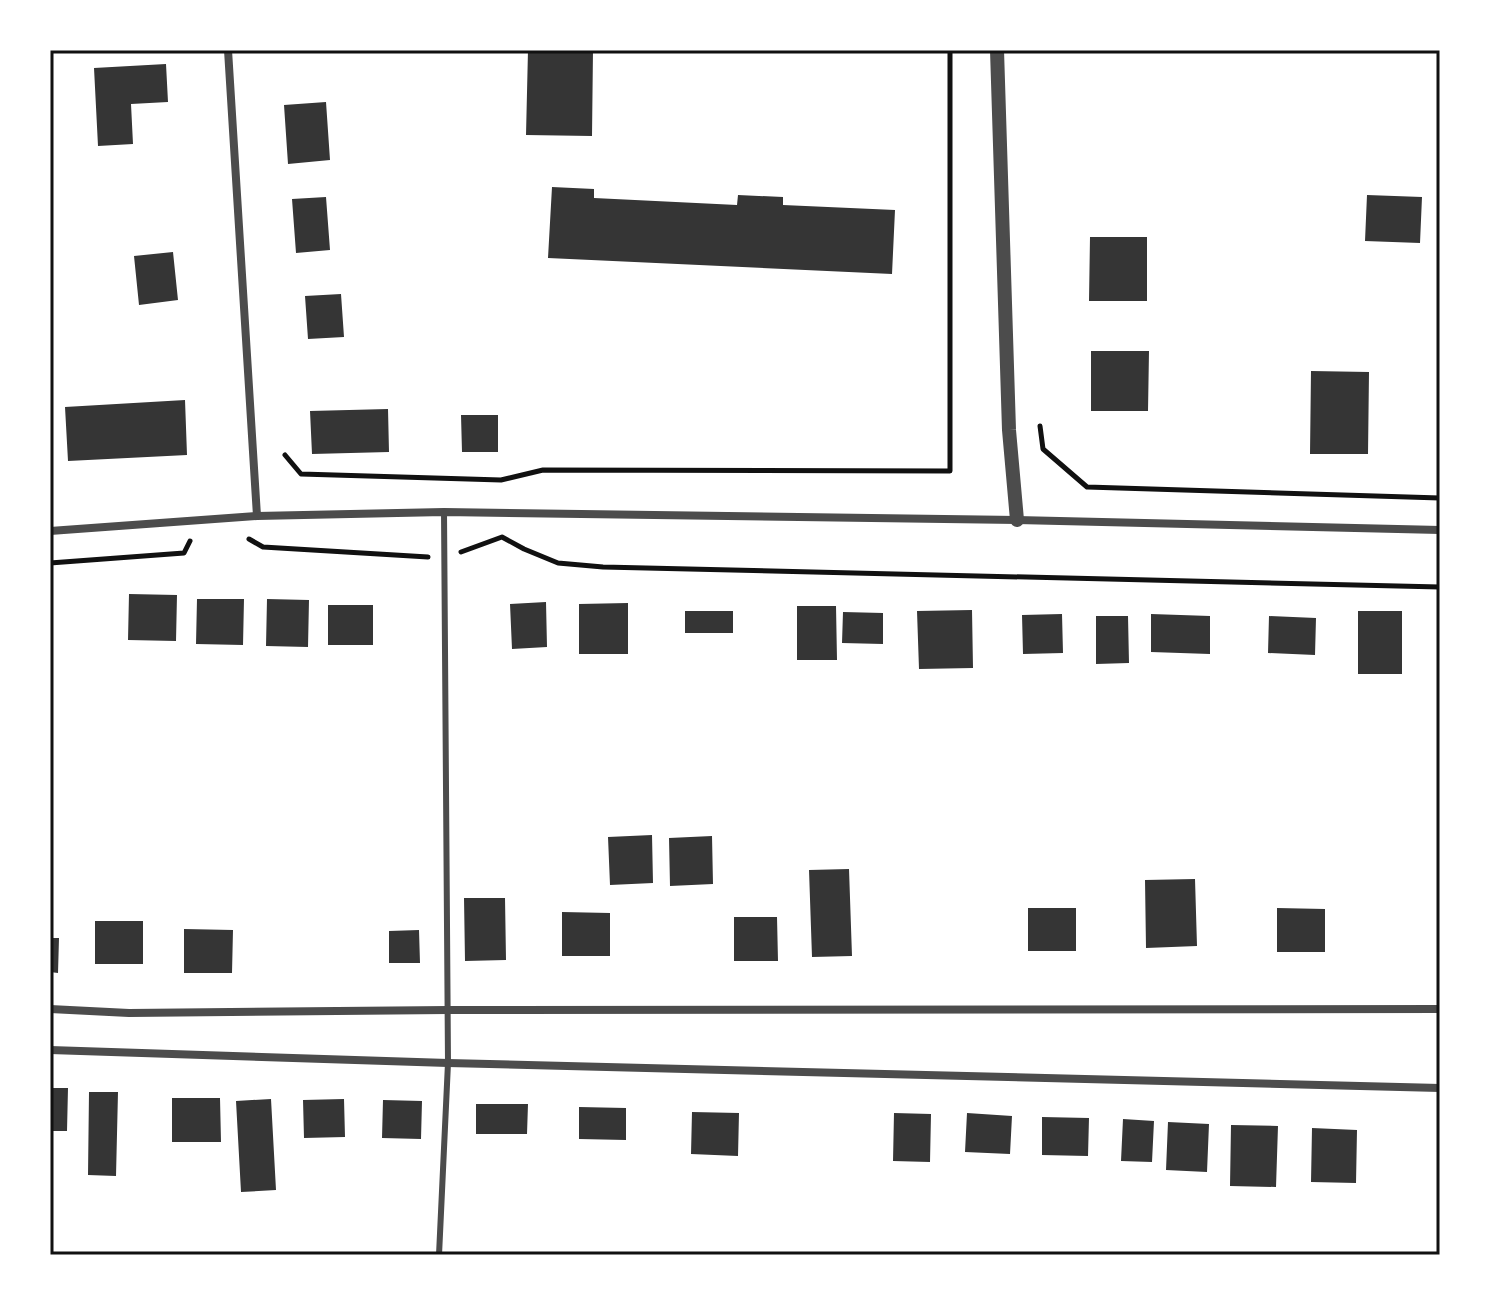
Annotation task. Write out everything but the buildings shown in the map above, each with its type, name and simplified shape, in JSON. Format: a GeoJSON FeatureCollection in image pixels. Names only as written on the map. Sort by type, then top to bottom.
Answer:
{"type":"FeatureCollection","features":[{"type":"Feature","properties":{"kind":"street"},"geometry":{"type":"LineString","coordinates":[[228,50],[257,516]]}},
{"type":"Feature","properties":{"kind":"street"},"geometry":{"type":"LineString","coordinates":[[997,50],[1009,430],[1017,520]]}},
{"type":"Feature","properties":{"kind":"street"},"geometry":{"type":"LineString","coordinates":[[50,531],[257,516],[444,512],[1440,530]]}},
{"type":"Feature","properties":{"kind":"street"},"geometry":{"type":"LineString","coordinates":[[50,1009],[129,1013],[1440,1009]]}},
{"type":"Feature","properties":{"kind":"street"},"geometry":{"type":"LineString","coordinates":[[50,1050],[1440,1088]]}},
{"type":"Feature","properties":{"kind":"lane"},"geometry":{"type":"LineString","coordinates":[[439,1255],[448,1063],[444,512]]}},
{"type":"Feature","properties":{"kind":"path"},"geometry":{"type":"LineString","coordinates":[[285,455],[301,474],[501,480],[543,470],[950,471],[950,50]]}},
{"type":"Feature","properties":{"kind":"path"},"geometry":{"type":"LineString","coordinates":[[1040,426],[1043,449],[1087,487],[1440,498]]}},
{"type":"Feature","properties":{"kind":"path"},"geometry":{"type":"LineString","coordinates":[[263,547],[444,558],[502,537],[558,563],[603,567],[1440,587]]}},
{"type":"Feature","properties":{"kind":"path"},"geometry":{"type":"LineString","coordinates":[[50,563],[184,553],[191,538]]}}]}
